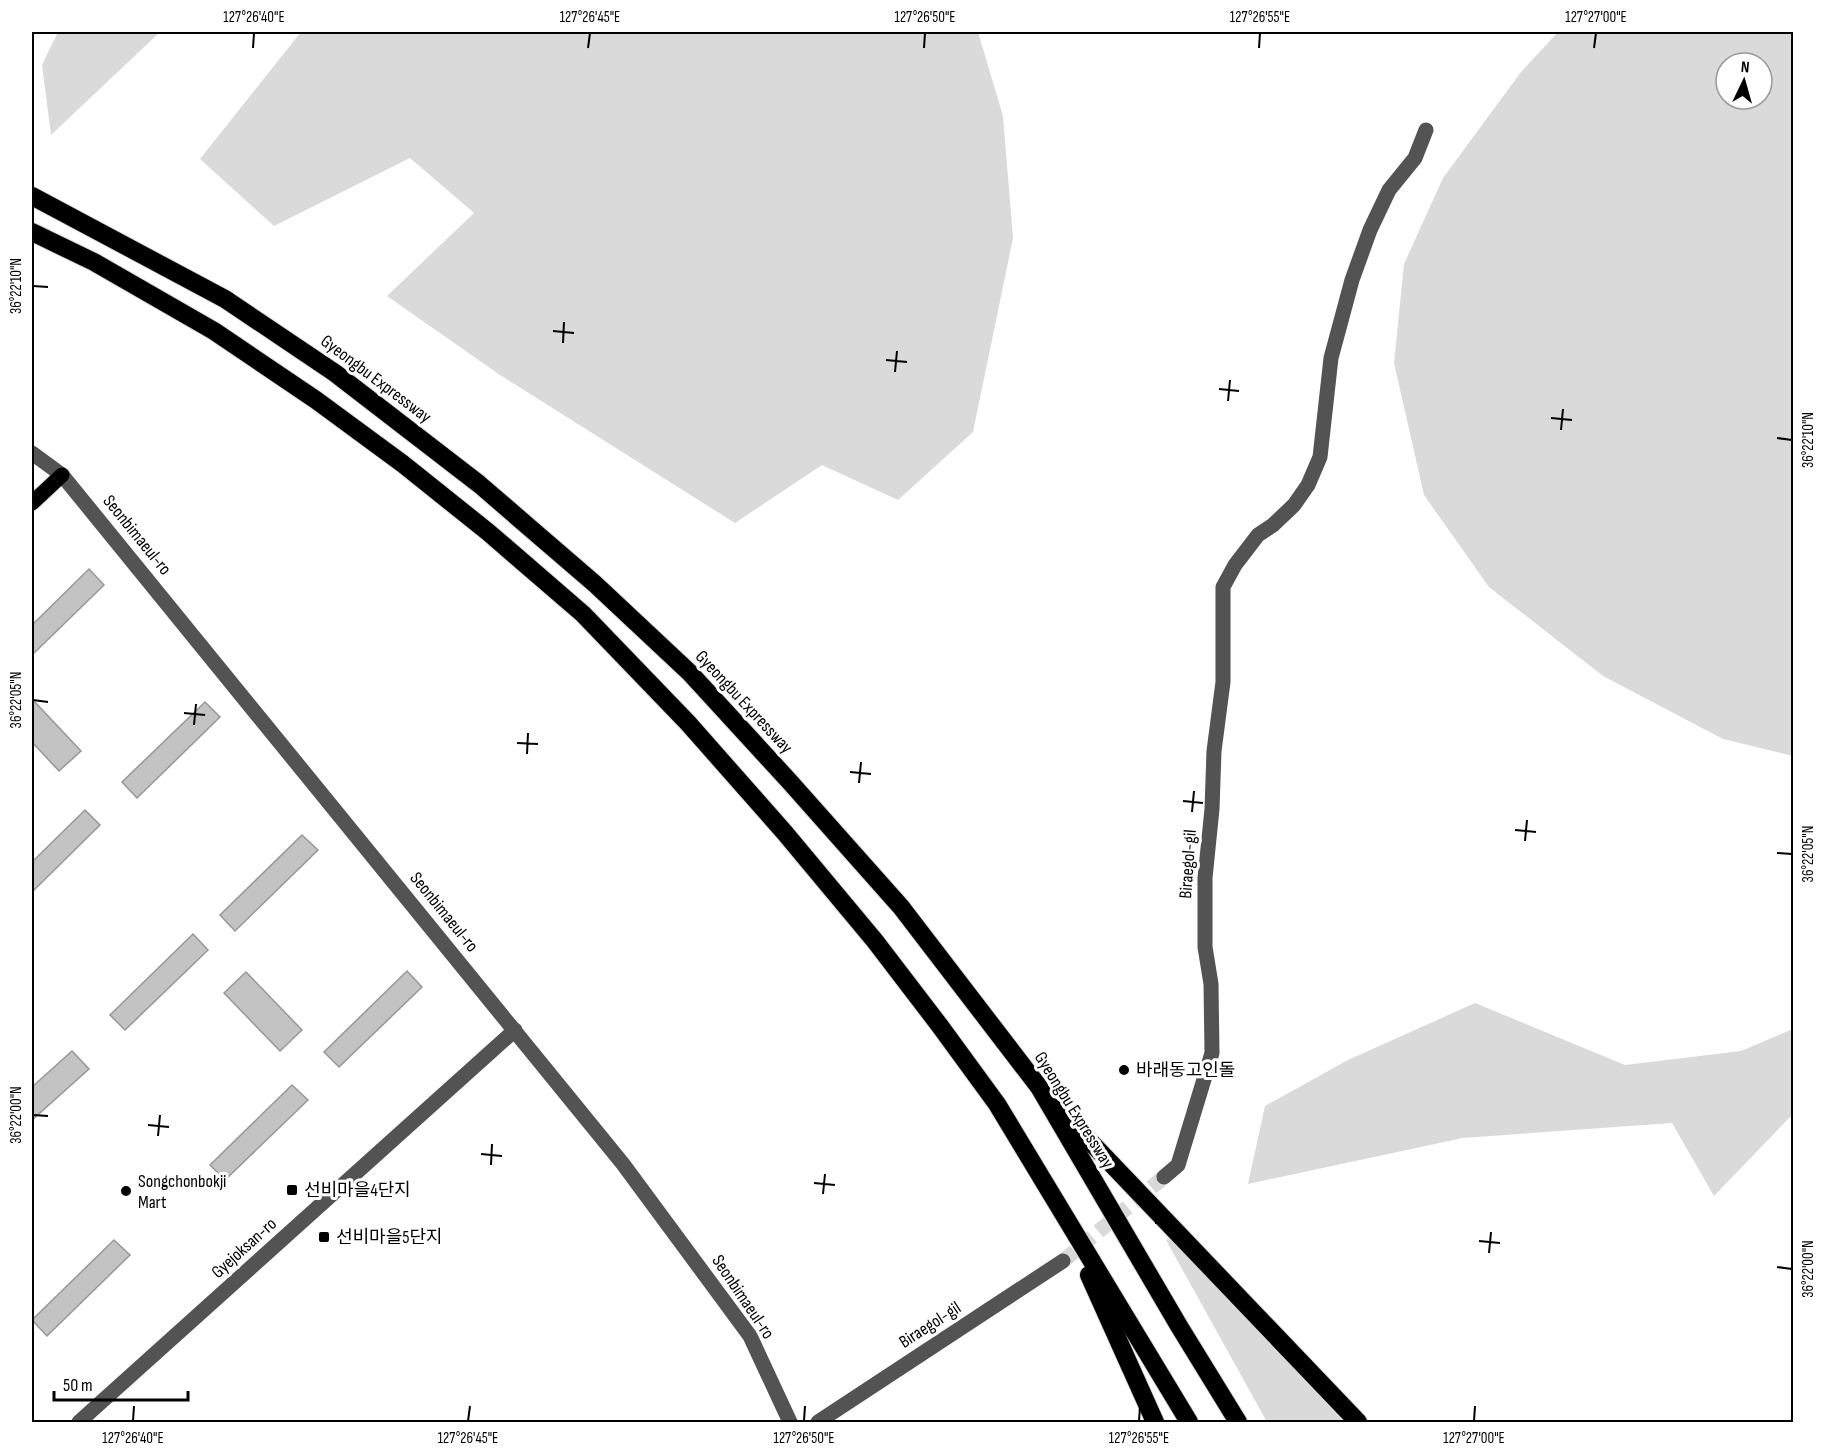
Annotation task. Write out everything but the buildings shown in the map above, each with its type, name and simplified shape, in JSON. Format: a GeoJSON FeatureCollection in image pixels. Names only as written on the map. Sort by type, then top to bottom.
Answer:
{"type":"FeatureCollection","features":[{"type":"Feature","properties":{"kind":"highway","name":"Gyeongbu Expressway"},"geometry":{"type":"LineString","coordinates":[[32,196],[225,299],[335,372],[479,484],[595,584],[690,673],[901,907],[1039,1088],[1238,1422]]}},
{"type":"Feature","properties":{"kind":"highway"},"geometry":{"type":"LineString","coordinates":[[32,232],[93,262],[214,331],[316,400],[403,464],[583,614],[688,723],[785,833],[874,940],[940,1026],[997,1104],[1190,1422]]}},
{"type":"Feature","properties":{"kind":"highway"},"geometry":{"type":"LineString","coordinates":[[1039,1088],[1358,1422]]}},
{"type":"Feature","properties":{"kind":"highway"},"geometry":{"type":"LineString","coordinates":[[997,1104],[1082,1260],[1155,1422]]}},
{"type":"Feature","properties":{"kind":"main road"},"geometry":{"type":"LineString","coordinates":[[32,502],[62,475]]}},
{"type":"Feature","properties":{"kind":"street","name":"Biraegol-gil"},"geometry":{"type":"LineString","coordinates":[[1164,1177],[1178,1165],[1212,1053],[1211,984],[1205,947],[1205,878],[1212,809],[1214,751],[1222,682],[1223,587],[1235,565],[1258,535],[1274,525],[1294,505],[1308,485],[1320,458],[1331,358],[1352,280],[1370,230],[1389,190],[1415,158],[1426,130]]}},
{"type":"Feature","properties":{"kind":"street","name":"Seonbimaeul-ro"},"geometry":{"type":"LineString","coordinates":[[32,453],[62,475],[624,1164],[750,1336],[790,1422]]}},
{"type":"Feature","properties":{"kind":"street","name":"Gyejoksan-ro"},"geometry":{"type":"LineString","coordinates":[[79,1422],[515,1030]]}},
{"type":"Feature","properties":{"kind":"street","name":"Biraegol-gil"},"geometry":{"type":"LineString","coordinates":[[818,1422],[1063,1261]]}},
{"type":"Feature","properties":{"kind":"shaded area"},"geometry":{"type":"Polygon","coordinates":[[[58,32],[160,32],[51,135],[42,65],[58,32]]]}},
{"type":"Feature","properties":{"kind":"shaded area"},"geometry":{"type":"Polygon","coordinates":[[[301,32],[978,32],[1003,116],[1013,238],[973,432],[898,500],[822,465],[735,523],[500,375],[387,296],[474,213],[410,158],[274,226],[200,159],[301,32]]]}},
{"type":"Feature","properties":{"kind":"shaded area"},"geometry":{"type":"Polygon","coordinates":[[[1558,32],[1793,32],[1793,756],[1723,739],[1603,676],[1489,587],[1424,495],[1394,363],[1404,264],[1443,178],[1521,72],[1558,32]]]}},
{"type":"Feature","properties":{"kind":"shaded area"},"geometry":{"type":"Polygon","coordinates":[[[1475,1003],[1625,1065],[1741,1051],[1793,1029],[1793,1116],[1714,1196],[1672,1123],[1463,1138],[1248,1184],[1265,1106],[1348,1060],[1475,1003]]]}},
{"type":"Feature","properties":{"kind":"shaded area"},"geometry":{"type":"Polygon","coordinates":[[[1172,1237],[1344,1422],[1267,1422],[1166,1240],[1172,1237]]]}},
{"type":"Feature","properties":{"kind":"tunnel"},"geometry":{"type":"LineString","coordinates":[[1063,1261],[1164,1177]]}},
{"type":"Feature","properties":{"kind":"place","name":"바래동고인돌"},"geometry":{"type":"Point","coordinates":[1124,1070]}},
{"type":"Feature","properties":{"kind":"place","name":"선비마을4단지"},"geometry":{"type":"Point","coordinates":[292,1190]}},
{"type":"Feature","properties":{"kind":"place","name":"Songchonbokji Mart"},"geometry":{"type":"Point","coordinates":[126,1191]}},
{"type":"Feature","properties":{"kind":"place","name":"선비마을5단지"},"geometry":{"type":"Point","coordinates":[324,1237]}}]}
